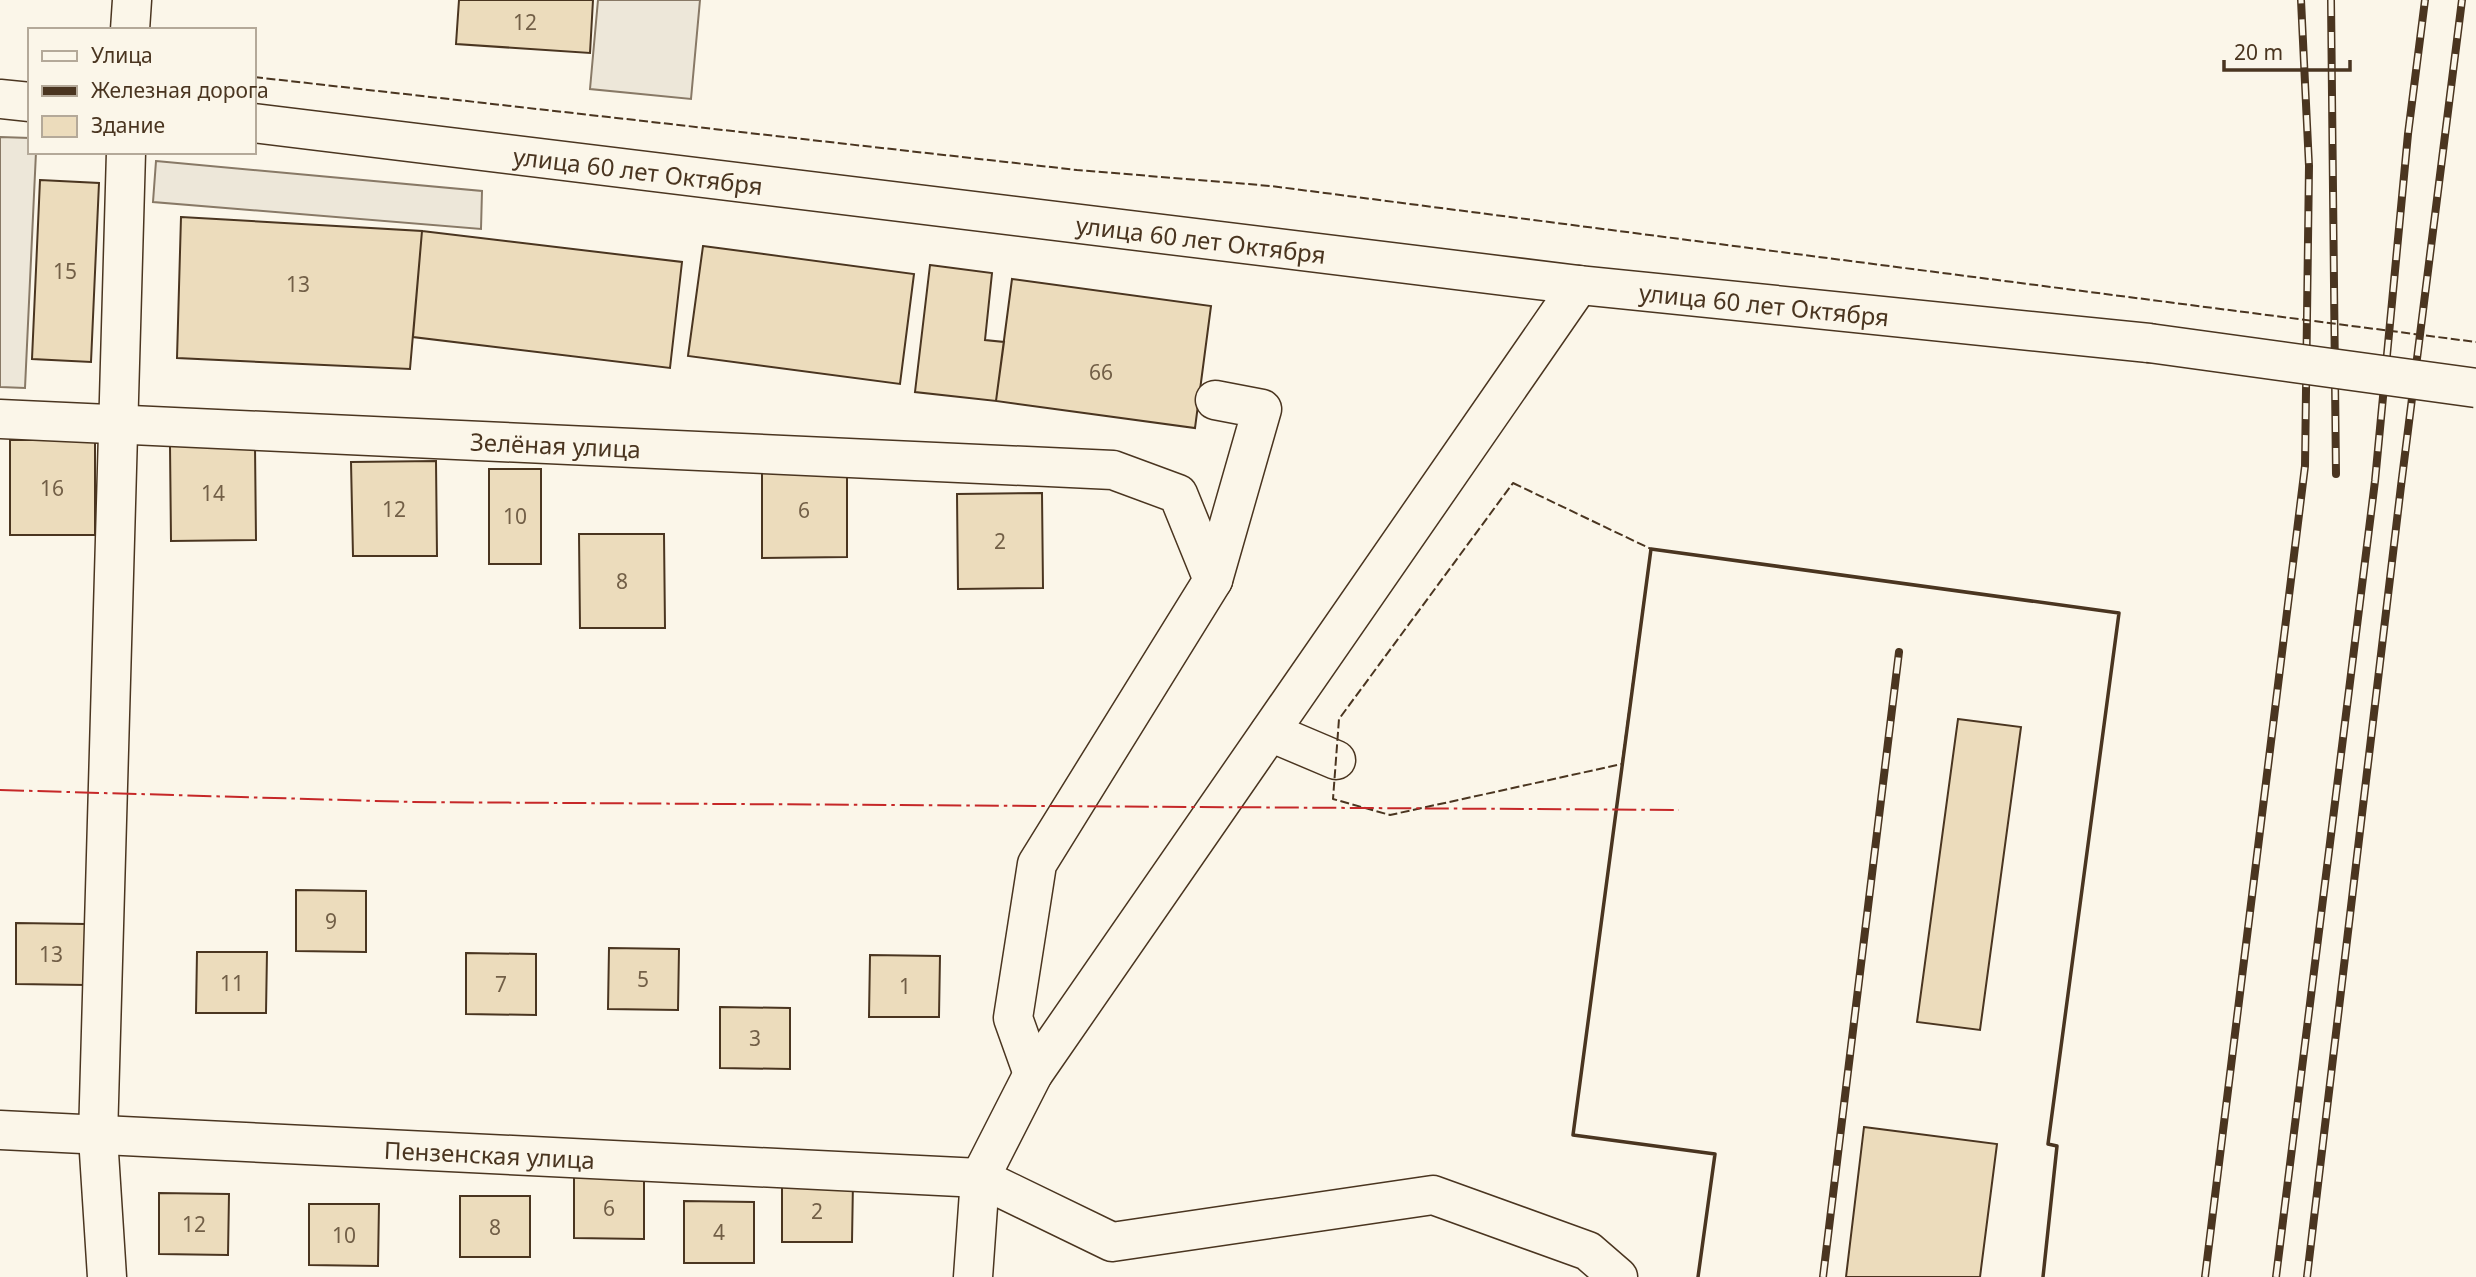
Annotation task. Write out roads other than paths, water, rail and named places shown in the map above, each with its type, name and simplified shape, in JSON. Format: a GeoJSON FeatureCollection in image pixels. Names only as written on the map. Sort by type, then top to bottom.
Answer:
{"type":"FeatureCollection","features":[{"type":"Feature","properties":{"kind":"street"},"geometry":{"type":"LineString","coordinates":[[130,28],[132,0]]}},
{"type":"Feature","properties":{"kind":"street"},"geometry":{"type":"LineString","coordinates":[[0,99],[28,102]]}},
{"type":"Feature","properties":{"kind":"street","name":"улица 60 лет Октября"},"geometry":{"type":"LineString","coordinates":[[256,123],[1579,285],[2149,343],[2476,388]]}},
{"type":"Feature","properties":{"kind":"street"},"geometry":{"type":"LineString","coordinates":[[107,1277],[98,1137],[126,154]]}},
{"type":"Feature","properties":{"kind":"street"},"geometry":{"type":"LineString","coordinates":[[973,1277],[979,1178],[1033,1074],[1579,285]]}},
{"type":"Feature","properties":{"kind":"street"},"geometry":{"type":"LineString","coordinates":[[1033,1074],[1013,1018],[1037,864],[1213,580],[1262,408],[1214,400]]}},
{"type":"Feature","properties":{"kind":"street","name":"Зелёная улица"},"geometry":{"type":"LineString","coordinates":[[0,419],[1112,470],[1178,494],[1213,580]]}},
{"type":"Feature","properties":{"kind":"street"},"geometry":{"type":"LineString","coordinates":[[1270,732],[1336,760]]}},
{"type":"Feature","properties":{"kind":"street","name":"Пензенская улица"},"geometry":{"type":"LineString","coordinates":[[0,1130],[98,1137],[979,1178]]}},
{"type":"Feature","properties":{"kind":"street"},"geometry":{"type":"LineString","coordinates":[[979,1178],[1112,1242],[1433,1195],[1588,1251],[1618,1277]]}},
{"type":"Feature","properties":{"kind":"railway"},"geometry":{"type":"LineString","coordinates":[[2205,1277],[2305,466],[2309,166],[2301,0]]}},
{"type":"Feature","properties":{"kind":"railway"},"geometry":{"type":"LineString","coordinates":[[2331,0],[2336,474]]}},
{"type":"Feature","properties":{"kind":"railway"},"geometry":{"type":"LineString","coordinates":[[2276,1277],[2375,481],[2408,134],[2425,0]]}},
{"type":"Feature","properties":{"kind":"railway"},"geometry":{"type":"LineString","coordinates":[[2307,1277],[2462,0]]}},
{"type":"Feature","properties":{"kind":"railway"},"geometry":{"type":"LineString","coordinates":[[1823,1277],[1899,652]]}}]}
